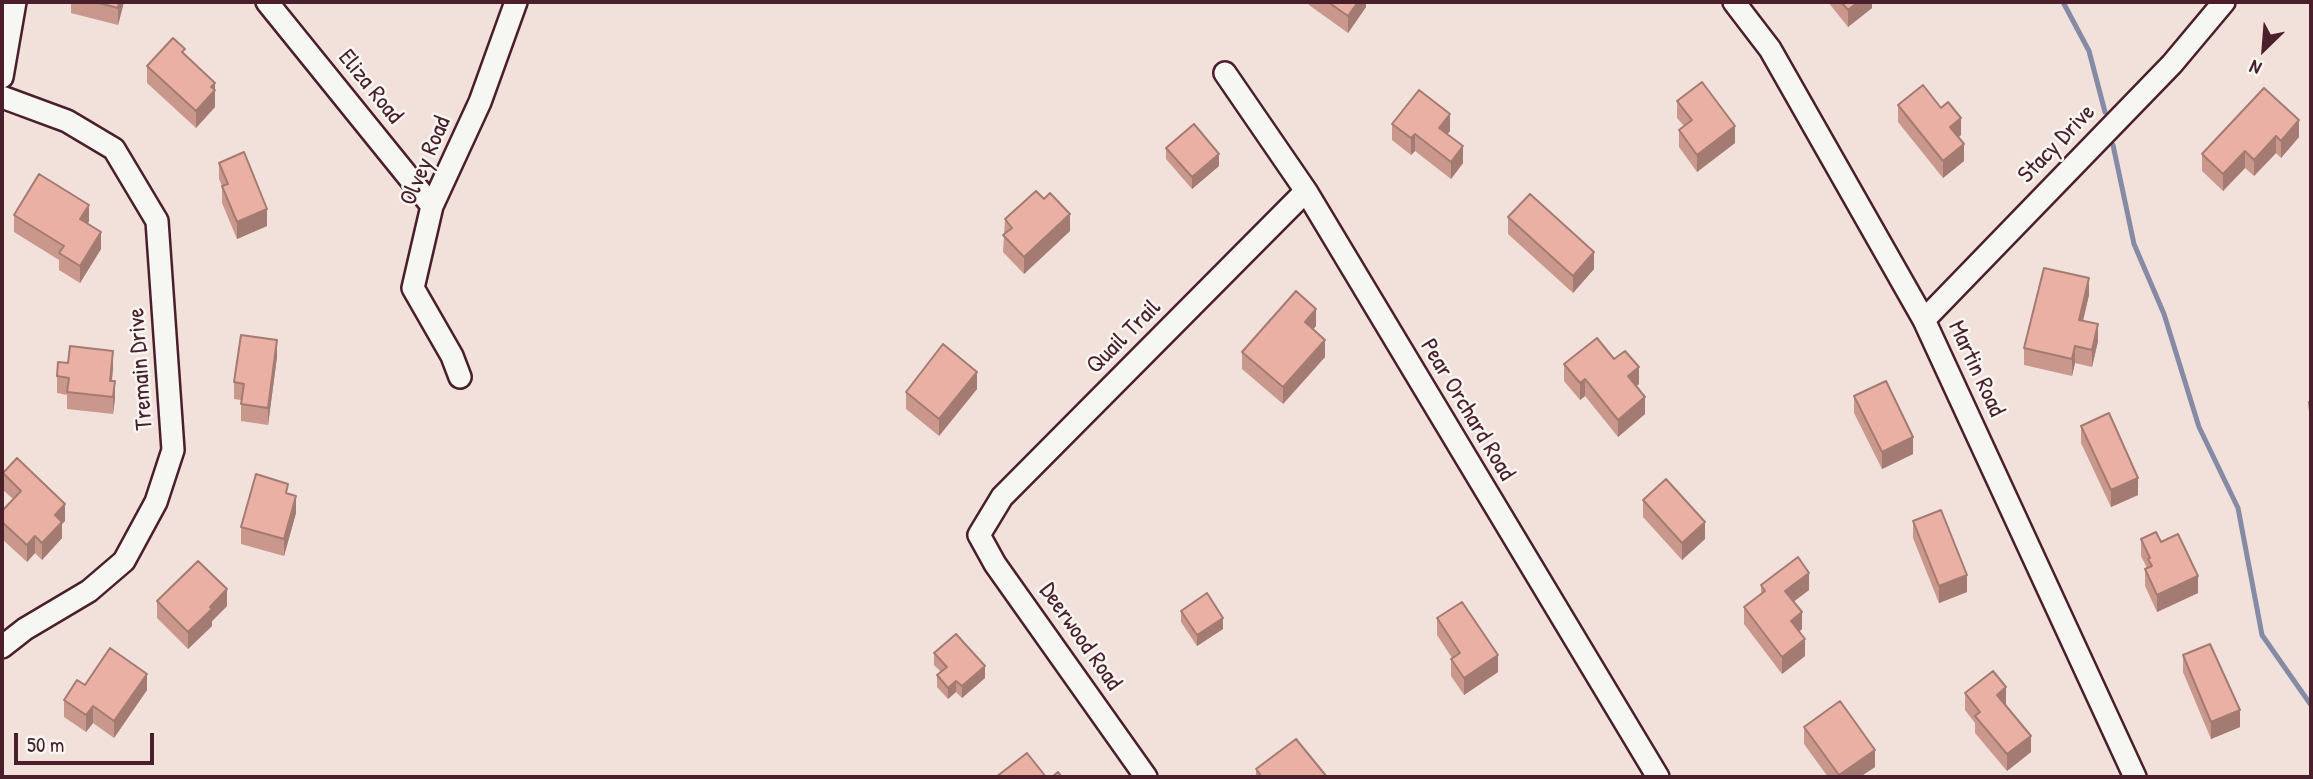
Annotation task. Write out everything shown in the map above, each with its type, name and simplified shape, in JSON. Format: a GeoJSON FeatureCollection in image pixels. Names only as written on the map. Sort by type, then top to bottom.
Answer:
{"type":"FeatureCollection","features":[{"type":"Feature","properties":{"kind":"street"},"geometry":{"type":"LineString","coordinates":[[2,77],[15,2]]}},
{"type":"Feature","properties":{"kind":"street","name":"Eliza Road"},"geometry":{"type":"LineString","coordinates":[[267,2],[432,206]]}},
{"type":"Feature","properties":{"kind":"street","name":"Olvey Road"},"geometry":{"type":"LineString","coordinates":[[460,377],[452,356],[413,288],[432,206],[480,102],[516,2]]}},
{"type":"Feature","properties":{"kind":"street","name":"Martin Road"},"geometry":{"type":"LineString","coordinates":[[1734,2],[1770,49],[1924,320],[2135,777]]}},
{"type":"Feature","properties":{"kind":"street","name":"Stacy Drive"},"geometry":{"type":"LineString","coordinates":[[1924,320],[2172,64],[2224,2]]}},
{"type":"Feature","properties":{"kind":"street","name":"Pear Orchard Road"},"geometry":{"type":"LineString","coordinates":[[1225,73],[1306,191],[1658,777]]}},
{"type":"Feature","properties":{"kind":"street","name":"Tremain Drive"},"geometry":{"type":"LineString","coordinates":[[2,97],[67,121],[114,149],[158,221],[173,450],[156,502],[124,561],[89,591],[25,629],[2,647]]}},
{"type":"Feature","properties":{"kind":"street","name":"Quail Trail"},"geometry":{"type":"LineString","coordinates":[[985,525],[1002,498],[1306,191]]}},
{"type":"Feature","properties":{"kind":"street","name":"Deerwood Road"},"geometry":{"type":"LineString","coordinates":[[985,525],[979,535],[995,564],[1146,777]]}},
{"type":"Feature","properties":{"kind":"building"},"geometry":{"type":"Polygon","coordinates":[[[95,2],[119,2],[118,8],[95,2]]]}},
{"type":"Feature","properties":{"kind":"building"},"geometry":{"type":"Polygon","coordinates":[[[1328,2],[1358,2],[1348,16],[1328,2]]]}},
{"type":"Feature","properties":{"kind":"building"},"geometry":{"type":"Polygon","coordinates":[[[1841,2],[1858,2],[1848,10],[1841,2]]]}},
{"type":"Feature","properties":{"kind":"building"},"geometry":{"type":"Polygon","coordinates":[[[173,38],[185,49],[182,52],[215,83],[211,87],[215,90],[196,111],[147,66],[173,38]]]}},
{"type":"Feature","properties":{"kind":"building"},"geometry":{"type":"Polygon","coordinates":[[[1702,82],[1735,126],[1697,155],[1679,130],[1692,120],[1677,101],[1702,82]]]}},
{"type":"Feature","properties":{"kind":"building"},"geometry":{"type":"Polygon","coordinates":[[[1923,85],[1941,108],[1948,102],[1961,118],[1950,127],[1964,144],[1943,161],[1898,105],[1923,85]]]}},
{"type":"Feature","properties":{"kind":"building"},"geometry":{"type":"Polygon","coordinates":[[[2264,88],[2299,120],[2281,141],[2276,136],[2254,160],[2245,151],[2223,174],[2202,154],[2264,88]]]}},
{"type":"Feature","properties":{"kind":"building"},"geometry":{"type":"Polygon","coordinates":[[[1419,90],[1450,114],[1439,128],[1463,146],[1451,162],[1415,134],[1411,138],[1392,124],[1419,90]]]}},
{"type":"Feature","properties":{"kind":"building"},"geometry":{"type":"Polygon","coordinates":[[[1194,124],[1219,154],[1192,177],[1166,148],[1194,124]]]}},
{"type":"Feature","properties":{"kind":"building"},"geometry":{"type":"Polygon","coordinates":[[[244,152],[267,209],[237,222],[222,186],[228,184],[219,163],[244,152]]]}},
{"type":"Feature","properties":{"kind":"building"},"geometry":{"type":"Polygon","coordinates":[[[39,174],[89,205],[80,219],[101,232],[80,266],[59,253],[64,246],[14,215],[39,174]]]}},
{"type":"Feature","properties":{"kind":"building"},"geometry":{"type":"Polygon","coordinates":[[[1036,191],[1044,199],[1050,193],[1070,214],[1024,257],[1003,235],[1012,228],[1005,219],[1036,191]]]}},
{"type":"Feature","properties":{"kind":"building"},"geometry":{"type":"Polygon","coordinates":[[[1530,194],[1594,252],[1573,276],[1508,217],[1530,194]]]}},
{"type":"Feature","properties":{"kind":"building"},"geometry":{"type":"Polygon","coordinates":[[[2044,268],[2089,278],[2079,320],[2098,324],[2092,350],[2075,346],[2072,359],[2024,348],[2044,268]]]}},
{"type":"Feature","properties":{"kind":"building"},"geometry":{"type":"Polygon","coordinates":[[[1296,291],[1316,309],[1305,322],[1325,340],[1283,387],[1242,352],[1296,291]]]}},
{"type":"Feature","properties":{"kind":"building"},"geometry":{"type":"Polygon","coordinates":[[[241,335],[277,340],[268,408],[241,404],[244,384],[234,382],[241,335]]]}},
{"type":"Feature","properties":{"kind":"building"},"geometry":{"type":"Polygon","coordinates":[[[1597,338],[1614,359],[1625,351],[1639,367],[1628,376],[1645,397],[1618,420],[1585,379],[1580,383],[1564,364],[1597,338]]]}},
{"type":"Feature","properties":{"kind":"building"},"geometry":{"type":"Polygon","coordinates":[[[943,344],[977,372],[939,419],[906,392],[943,344]]]}},
{"type":"Feature","properties":{"kind":"building"},"geometry":{"type":"Polygon","coordinates":[[[70,346],[113,351],[110,381],[115,381],[113,397],[67,392],[69,378],[57,376],[58,362],[68,363],[70,346]]]}},
{"type":"Feature","properties":{"kind":"building"},"geometry":{"type":"Polygon","coordinates":[[[1886,381],[1913,437],[1882,452],[1854,396],[1886,381]]]}},
{"type":"Feature","properties":{"kind":"building"},"geometry":{"type":"Polygon","coordinates":[[[2109,413],[2138,478],[2111,490],[2081,426],[2109,413]]]}},
{"type":"Feature","properties":{"kind":"building"},"geometry":{"type":"Polygon","coordinates":[[[17,458],[65,504],[55,515],[62,522],[42,543],[35,536],[27,545],[2,522],[2,511],[21,491],[3,473],[17,458]]]}},
{"type":"Feature","properties":{"kind":"building"},"geometry":{"type":"Polygon","coordinates":[[[256,474],[288,484],[286,493],[296,496],[284,539],[241,527],[256,474]]]}},
{"type":"Feature","properties":{"kind":"building"},"geometry":{"type":"Polygon","coordinates":[[[1666,479],[1705,522],[1682,543],[1643,500],[1666,479]]]}},
{"type":"Feature","properties":{"kind":"building"},"geometry":{"type":"Polygon","coordinates":[[[1941,510],[1967,575],[1939,586],[1913,521],[1941,510]]]}},
{"type":"Feature","properties":{"kind":"building"},"geometry":{"type":"Polygon","coordinates":[[[2156,532],[2161,542],[2178,534],[2198,576],[2157,595],[2145,569],[2152,566],[2141,539],[2156,532]]]}},
{"type":"Feature","properties":{"kind":"building"},"geometry":{"type":"Polygon","coordinates":[[[1798,557],[1809,573],[1785,591],[1802,612],[1791,621],[1805,639],[1782,657],[1744,607],[1765,591],[1761,585],[1798,557]]]}},
{"type":"Feature","properties":{"kind":"building"},"geometry":{"type":"Polygon","coordinates":[[[198,561],[227,589],[210,607],[212,609],[188,632],[157,601],[198,561]]]}},
{"type":"Feature","properties":{"kind":"building"},"geometry":{"type":"Polygon","coordinates":[[[1207,593],[1223,618],[1197,635],[1181,611],[1207,593]]]}},
{"type":"Feature","properties":{"kind":"building"},"geometry":{"type":"Polygon","coordinates":[[[1462,602],[1498,655],[1464,678],[1451,659],[1460,653],[1437,618],[1462,602]]]}},
{"type":"Feature","properties":{"kind":"building"},"geometry":{"type":"Polygon","coordinates":[[[956,634],[985,666],[962,686],[956,681],[948,688],[937,675],[947,667],[934,653],[956,634]]]}},
{"type":"Feature","properties":{"kind":"building"},"geometry":{"type":"Polygon","coordinates":[[[2210,644],[2240,710],[2211,722],[2183,655],[2210,644]]]}},
{"type":"Feature","properties":{"kind":"building"},"geometry":{"type":"Polygon","coordinates":[[[110,648],[147,674],[114,721],[93,706],[86,715],[64,700],[77,680],[85,685],[110,648]]]}},
{"type":"Feature","properties":{"kind":"building"},"geometry":{"type":"Polygon","coordinates":[[[1993,671],[2006,687],[1997,695],[2031,736],[2007,754],[1975,716],[1980,712],[1965,693],[1993,671]]]}},
{"type":"Feature","properties":{"kind":"building"},"geometry":{"type":"Polygon","coordinates":[[[1840,701],[1875,750],[1839,775],[1804,727],[1840,701]]]}},
{"type":"Feature","properties":{"kind":"building"},"geometry":{"type":"Polygon","coordinates":[[[1296,739],[1327,777],[1262,777],[1256,769],[1296,739]]]}},
{"type":"Feature","properties":{"kind":"building"},"geometry":{"type":"Polygon","coordinates":[[[1027,753],[1046,777],[996,777],[1027,753]]]}},
{"type":"Feature","properties":{"kind":"waterway"},"geometry":{"type":"LineString","coordinates":[[2063,2],[2089,51],[2105,112]]}},
{"type":"Feature","properties":{"kind":"waterway"},"geometry":{"type":"LineString","coordinates":[[2113,145],[2134,244],[2164,314],[2199,427],[2238,508],[2262,635],[2311,705]]}}]}
